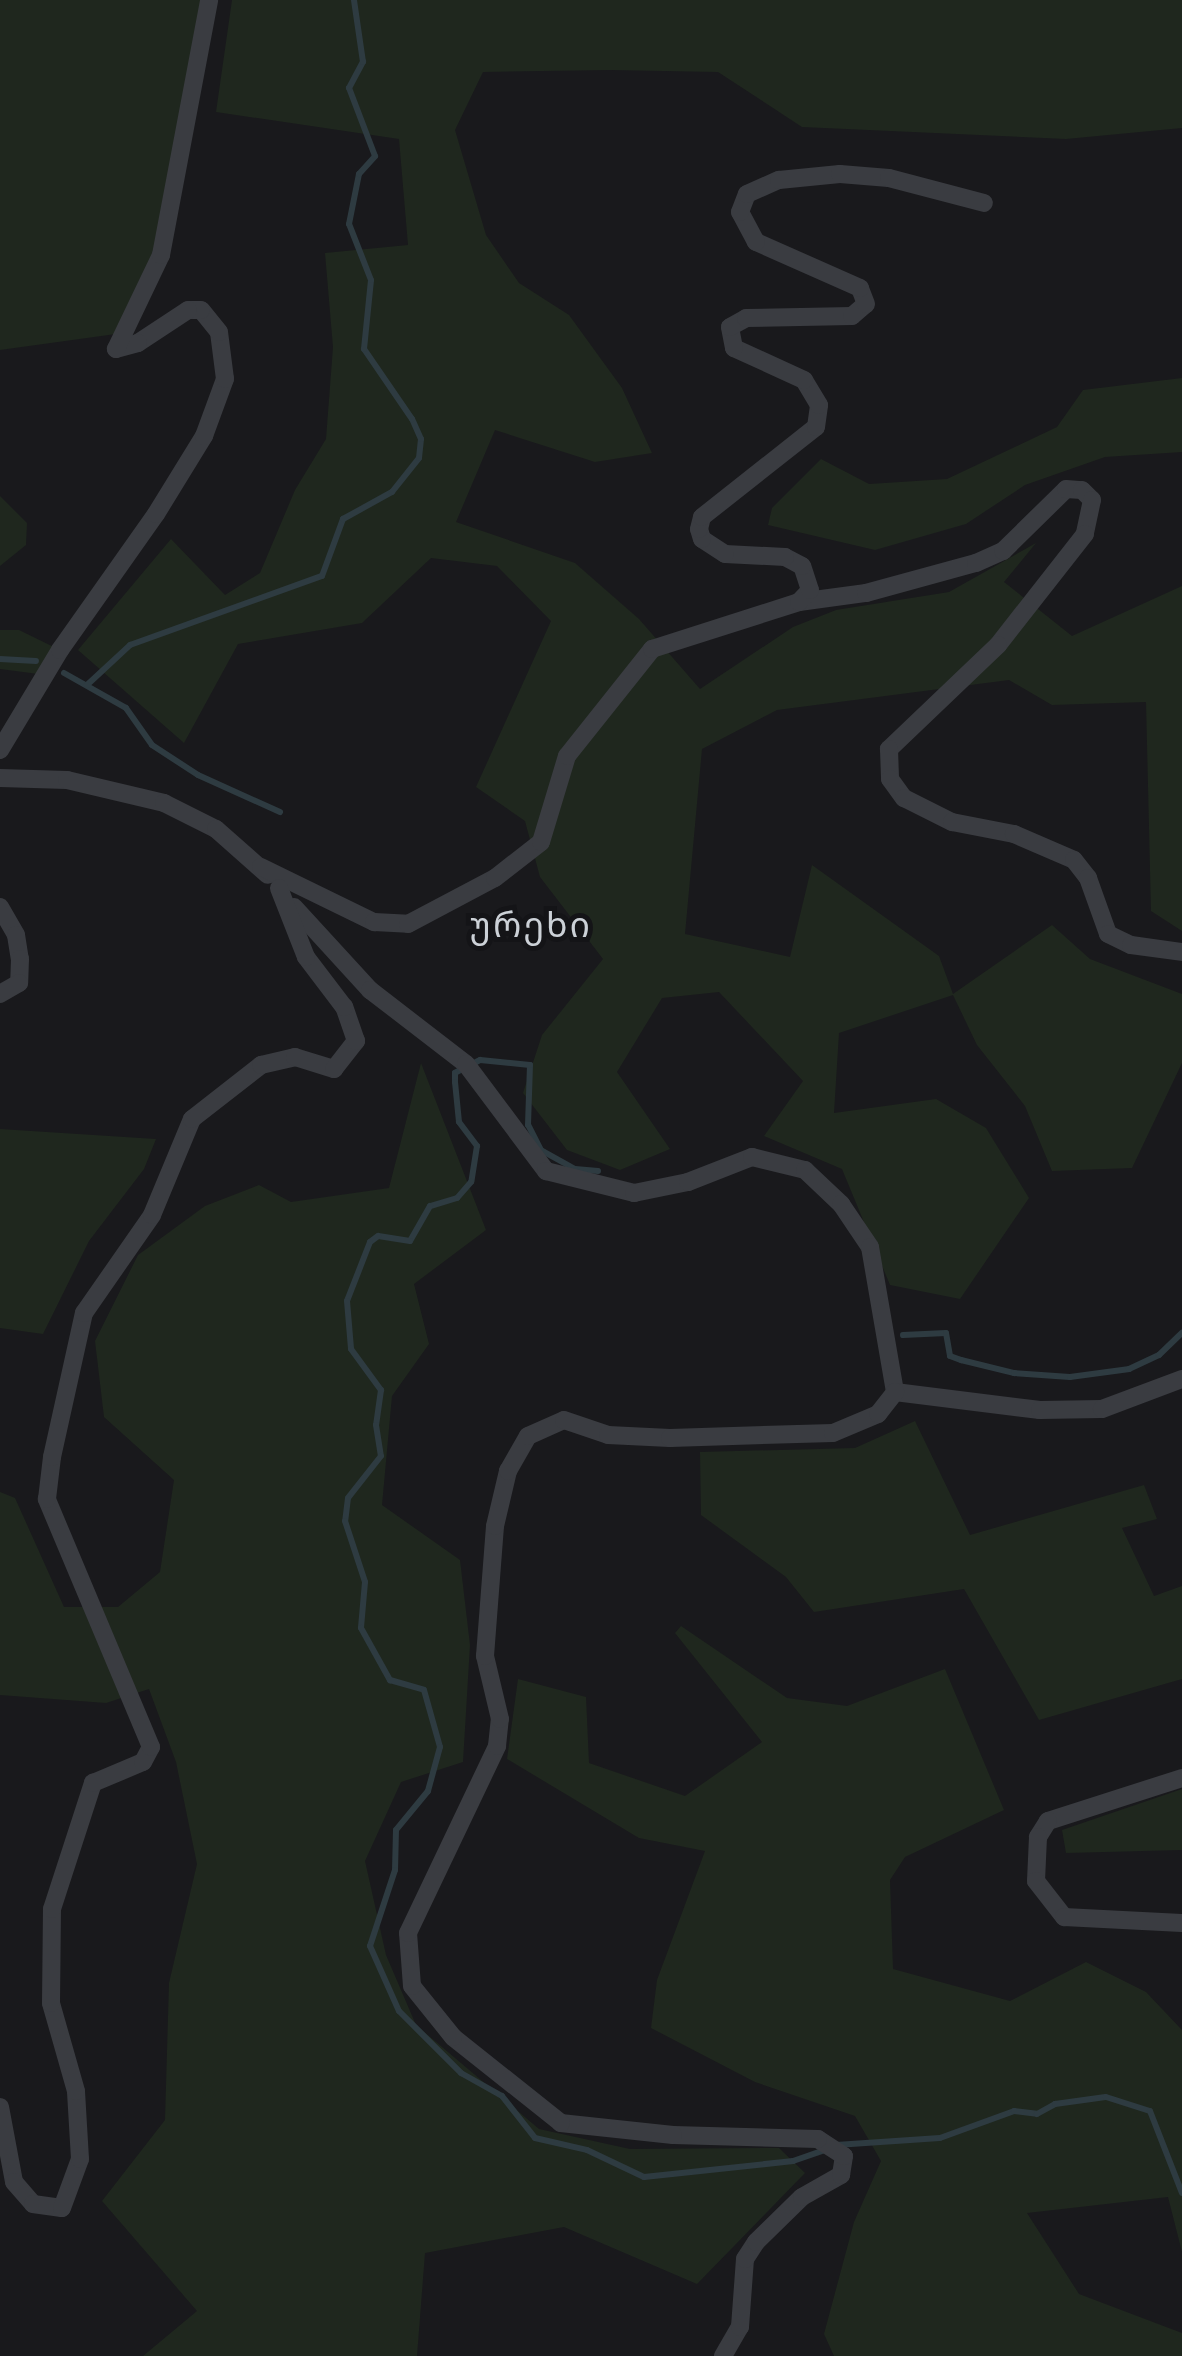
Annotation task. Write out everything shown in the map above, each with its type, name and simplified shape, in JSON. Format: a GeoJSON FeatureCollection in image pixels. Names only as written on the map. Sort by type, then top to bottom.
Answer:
{"type":"FeatureCollection","features":[{"type":"Feature","properties":{"kind":"street"},"geometry":{"type":"LineString","coordinates":[[0,750],[60,650],[156,514],[204,436],[225,379],[218,332],[201,310],[188,310],[138,343],[116,349],[161,255],[209,0]]}},
{"type":"Feature","properties":{"kind":"street"},"geometry":{"type":"LineString","coordinates":[[798,602],[810,590],[802,566],[785,557],[725,554],[702,540],[699,529],[702,516],[816,427],[819,405],[804,380],[734,348],[730,327],[746,318],[852,316],[866,304],[860,288],[756,242],[740,212],[747,194],[780,180],[840,174],[889,178],[984,204]]}},
{"type":"Feature","properties":{"kind":"street"},"geometry":{"type":"LineString","coordinates":[[261,867],[374,922],[408,924],[495,878],[541,842],[567,756],[652,648],[798,602],[866,593],[976,563],[1003,550],[1066,489],[1092,500],[1085,534],[998,645],[889,749],[890,780],[904,798],[952,822],[1014,834],[1074,860],[1088,878],[1108,934],[1131,945],[1182,952]]}},
{"type":"Feature","properties":{"kind":"street"},"geometry":{"type":"LineString","coordinates":[[0,778],[68,780],[164,803],[216,829],[261,867],[370,990],[466,1064],[546,1171],[634,1193],[688,1182],[752,1156],[806,1170],[841,1204],[870,1248],[894,1392],[878,1414],[833,1433],[670,1438],[608,1435],[564,1420],[528,1436],[508,1471],[495,1526],[485,1656],[500,1719],[498,1746],[408,1933],[412,1986],[452,2037],[561,2123],[673,2135],[818,2138],[844,2156],[841,2175],[802,2197],[756,2242],[745,2260],[740,2328],[723,2356]]}},
{"type":"Feature","properties":{"kind":"street"},"geometry":{"type":"LineString","coordinates":[[0,2107],[14,2182],[33,2204],[62,2208],[80,2160],[76,2092],[51,2002],[52,1909],[93,1783],[143,1762],[150,1748],[47,1499],[52,1456],[84,1313],[152,1215],[192,1119],[261,1065],[295,1057],[334,1069],[356,1041],[344,1007],[306,957],[280,888]]}},
{"type":"Feature","properties":{"kind":"street"},"geometry":{"type":"LineString","coordinates":[[0,908],[16,935],[20,959],[19,983],[0,994]]}},
{"type":"Feature","properties":{"kind":"street"},"geometry":{"type":"LineString","coordinates":[[894,1392],[1040,1410],[1102,1410],[1182,1379]]}},
{"type":"Feature","properties":{"kind":"street"},"geometry":{"type":"LineString","coordinates":[[1182,1778],[1048,1821],[1038,1837],[1036,1882],[1064,1917],[1182,1923]]}},
{"type":"Feature","properties":{"kind":"shaded area"},"geometry":{"type":"Polygon","coordinates":[[[0,0],[209,0],[171,203],[123,333],[0,350],[0,0]]]}},
{"type":"Feature","properties":{"kind":"shaded area"},"geometry":{"type":"Polygon","coordinates":[[[232,0],[1182,0],[1182,128],[1066,139],[802,127],[718,72],[610,70],[483,72],[455,130],[486,235],[519,283],[569,315],[622,388],[652,453],[595,462],[495,430],[456,522],[575,563],[639,619],[700,689],[793,627],[836,610],[949,592],[1036,543],[1004,582],[1072,636],[1182,586],[1182,931],[1151,911],[1146,702],[1052,705],[1009,680],[777,710],[702,749],[685,934],[790,957],[812,865],[939,956],[953,994],[1052,925],[1090,959],[1182,994],[1182,1063],[1132,1168],[1052,1171],[1025,1106],[977,1045],[953,995],[839,1033],[834,1113],[936,1099],[986,1128],[1029,1198],[960,1299],[890,1285],[842,1169],[764,1136],[803,1081],[719,992],[662,998],[617,1072],[670,1149],[620,1170],[567,1150],[523,1093],[542,1035],[603,959],[540,877],[525,821],[476,787],[551,621],[497,566],[431,558],[362,623],[238,644],[184,743],[78,650],[171,539],[225,595],[260,573],[295,490],[326,439],[333,347],[325,253],[408,245],[399,139],[216,112],[232,0]]]}},
{"type":"Feature","properties":{"kind":"shaded area"},"geometry":{"type":"Polygon","coordinates":[[[1182,378],[1182,452],[1105,457],[1025,485],[966,524],[875,550],[768,525],[772,508],[821,459],[869,484],[947,479],[1057,427],[1083,390],[1182,378]]]}},
{"type":"Feature","properties":{"kind":"shaded area"},"geometry":{"type":"Polygon","coordinates":[[[0,496],[27,523],[26,545],[0,566],[0,496]]]}},
{"type":"Feature","properties":{"kind":"shaded area"},"geometry":{"type":"Polygon","coordinates":[[[0,630],[19,630],[60,650],[46,675],[0,669],[0,630]]]}},
{"type":"Feature","properties":{"kind":"shaded area"},"geometry":{"type":"Polygon","coordinates":[[[421,1063],[486,1230],[414,1284],[429,1344],[392,1396],[382,1505],[460,1560],[470,1645],[463,1762],[401,1782],[365,1861],[386,1955],[416,2025],[539,2129],[630,2149],[779,2148],[805,2173],[697,2284],[564,2227],[425,2253],[417,2356],[143,2356],[197,2311],[102,2201],[165,2120],[169,1983],[197,1864],[176,1762],[149,1689],[106,1703],[0,1695],[0,1492],[15,1498],[64,1607],[118,1607],[160,1572],[174,1480],[104,1417],[95,1341],[138,1255],[205,1206],[259,1185],[291,1202],[389,1188],[421,1063]]]}},
{"type":"Feature","properties":{"kind":"shaded area"},"geometry":{"type":"Polygon","coordinates":[[[0,1129],[156,1139],[144,1169],[89,1241],[43,1334],[0,1328],[0,1129]]]}},
{"type":"Feature","properties":{"kind":"shaded area"},"geometry":{"type":"Polygon","coordinates":[[[915,1421],[970,1535],[1144,1485],[1157,1519],[1122,1528],[1154,1596],[1182,1586],[1182,1679],[1039,1720],[964,1589],[814,1612],[786,1577],[701,1515],[700,1452],[855,1448],[915,1421]]]}},
{"type":"Feature","properties":{"kind":"shaded area"},"geometry":{"type":"Polygon","coordinates":[[[681,1626],[787,1698],[847,1706],[945,1669],[1004,1810],[905,1857],[890,1880],[893,1969],[1010,2001],[1086,1962],[1146,1992],[1182,2030],[1182,2252],[1168,2197],[1027,2213],[1079,2294],[1182,2333],[1182,2356],[834,2356],[824,2334],[854,2222],[881,2161],[855,2116],[755,2082],[651,2028],[657,1980],[705,1851],[639,1838],[507,1759],[518,1679],[586,1697],[589,1763],[685,1796],[762,1742],[675,1633],[681,1626]]]}},
{"type":"Feature","properties":{"kind":"shaded area"},"geometry":{"type":"Polygon","coordinates":[[[1182,1789],[1182,1850],[1066,1853],[1062,1830],[1182,1789]]]}},
{"type":"Feature","properties":{"kind":"waterway"},"geometry":{"type":"LineString","coordinates":[[87,685],[130,645],[322,576],[343,519],[392,492],[419,458],[421,439],[412,419],[364,349],[371,280],[349,224],[359,174],[375,156],[349,88],[363,62],[354,0]]}},
{"type":"Feature","properties":{"kind":"waterway"},"geometry":{"type":"LineString","coordinates":[[0,659],[36,661]]}},
{"type":"Feature","properties":{"kind":"waterway"},"geometry":{"type":"LineString","coordinates":[[64,673],[126,708],[152,745],[198,775],[280,812]]}},
{"type":"Feature","properties":{"kind":"waterway"},"geometry":{"type":"LineString","coordinates":[[598,1171],[575,1169],[541,1150],[528,1125],[530,1065],[480,1060],[455,1073],[459,1122],[477,1146],[471,1182],[457,1198],[430,1206],[410,1241],[378,1236],[370,1242],[347,1301],[351,1349],[381,1390],[376,1425],[381,1456],[348,1498],[345,1521],[365,1582],[361,1628],[390,1680],[424,1690],[440,1747],[428,1791],[396,1830],[395,1870],[370,1946],[399,2011],[461,2073],[502,2096],[535,2138],[587,2150],[644,2177],[793,2161],[825,2150]]}},
{"type":"Feature","properties":{"kind":"waterway"},"geometry":{"type":"LineString","coordinates":[[903,1335],[946,1333],[950,1356],[961,1360],[1014,1373],[1070,1377],[1129,1369],[1159,1355],[1182,1333]]}},
{"type":"Feature","properties":{"kind":"waterway"},"geometry":{"type":"LineString","coordinates":[[836,2145],[940,2138],[1014,2111],[1037,2114],[1055,2104],[1106,2097],[1150,2111],[1182,2193]]}},
{"type":"Feature","properties":{"kind":"district","name":"ურეხი"},"geometry":{"type":"Point","coordinates":[531,924]}}]}
